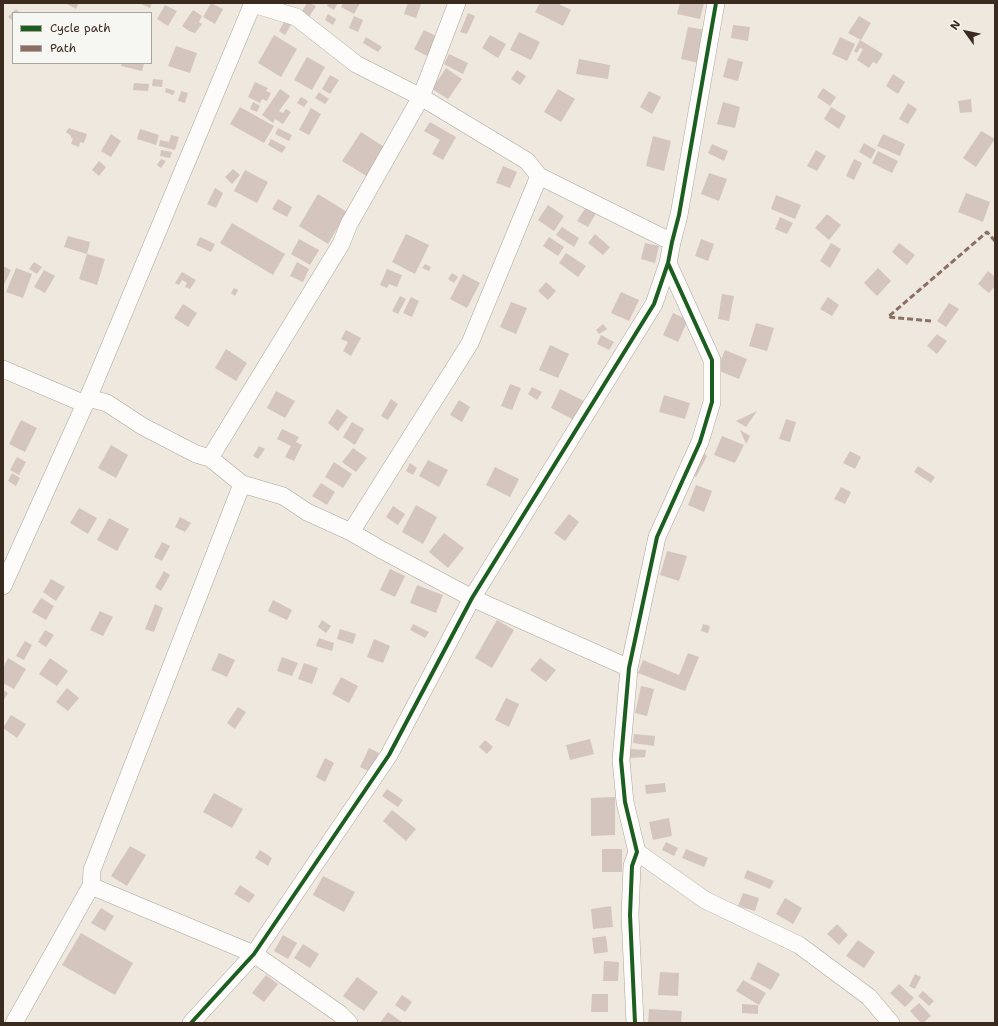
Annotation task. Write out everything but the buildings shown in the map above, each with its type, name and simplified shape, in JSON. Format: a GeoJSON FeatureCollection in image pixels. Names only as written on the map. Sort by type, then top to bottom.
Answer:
{"type":"FeatureCollection","features":[{"type":"Feature","properties":{"kind":"street"},"geometry":{"type":"LineString","coordinates":[[210,458],[341,244],[349,224],[420,97],[457,3]]}},
{"type":"Feature","properties":{"kind":"street"},"geometry":{"type":"LineString","coordinates":[[191,1023],[254,954],[389,755],[472,598],[654,304],[668,263],[679,215],[716,3]]}},
{"type":"Feature","properties":{"kind":"street"},"geometry":{"type":"LineString","coordinates":[[3,586],[84,404],[253,4],[296,17],[356,64],[420,97],[527,161],[539,176],[672,242]]}},
{"type":"Feature","properties":{"kind":"street"},"geometry":{"type":"LineString","coordinates":[[351,532],[470,343],[539,176]]}},
{"type":"Feature","properties":{"kind":"street"},"geometry":{"type":"LineString","coordinates":[[635,1023],[630,915],[632,866],[637,852],[625,802],[621,760],[629,668],[657,537],[700,442],[712,402],[712,360],[668,263]]}},
{"type":"Feature","properties":{"kind":"street"},"geometry":{"type":"LineString","coordinates":[[3,369],[84,404]]}},
{"type":"Feature","properties":{"kind":"street"},"geometry":{"type":"LineString","coordinates":[[84,404],[88,398],[107,403],[142,426],[196,454],[210,458],[242,484],[283,496],[308,512],[351,532],[472,598],[629,668]]}},
{"type":"Feature","properties":{"kind":"street"},"geometry":{"type":"LineString","coordinates":[[14,1023],[91,886],[92,870],[242,484]]}},
{"type":"Feature","properties":{"kind":"street"},"geometry":{"type":"LineString","coordinates":[[637,852],[705,900],[799,945],[869,997],[892,1023]]}},
{"type":"Feature","properties":{"kind":"street"},"geometry":{"type":"LineString","coordinates":[[91,886],[254,954],[340,1014],[349,1023]]}},
{"type":"Feature","properties":{"kind":"marked path"},"geometry":{"type":"LineString","coordinates":[[931,321],[888,317],[987,232],[995,241]]}},
{"type":"Feature","properties":{"kind":"cycle path"},"geometry":{"type":"LineString","coordinates":[[191,1023],[254,954],[389,755],[472,598],[654,304],[668,263],[679,215],[716,3]]}},
{"type":"Feature","properties":{"kind":"cycle path"},"geometry":{"type":"LineString","coordinates":[[635,1023],[630,915],[632,866],[637,852],[625,802],[621,760],[629,668],[657,537],[700,442],[712,402],[712,360],[668,263]]}}]}
